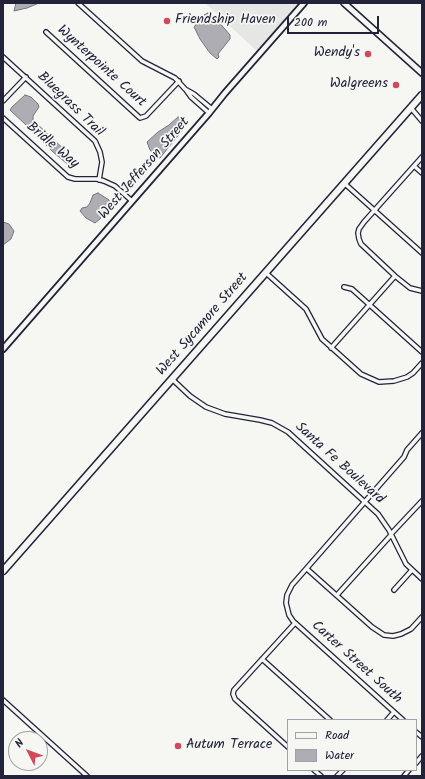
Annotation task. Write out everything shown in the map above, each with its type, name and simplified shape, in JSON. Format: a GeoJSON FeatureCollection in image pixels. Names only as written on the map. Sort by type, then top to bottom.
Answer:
{"type":"FeatureCollection","features":[{"type":"Feature","properties":{"kind":"main road"},"geometry":{"type":"LineString","coordinates":[[344,3],[422,73]]}},
{"type":"Feature","properties":{"kind":"main road","name":"West Sycamore Street"},"geometry":{"type":"LineString","coordinates":[[3,571],[422,95]]}},
{"type":"Feature","properties":{"kind":"street"},"geometry":{"type":"LineString","coordinates":[[78,3],[142,61],[169,74],[179,81],[210,111]]}},
{"type":"Feature","properties":{"kind":"street","name":"West Jefferson Street"},"geometry":{"type":"LineString","coordinates":[[3,349],[304,3]]}},
{"type":"Feature","properties":{"kind":"street","name":"Wynterpointe Court"},"geometry":{"type":"LineString","coordinates":[[46,32],[138,117],[142,118],[146,116],[179,81]]}},
{"type":"Feature","properties":{"kind":"street","name":"Bluegrass Trail"},"geometry":{"type":"LineString","coordinates":[[3,57],[94,141],[100,152],[102,162],[99,180]]}},
{"type":"Feature","properties":{"kind":"street"},"geometry":{"type":"LineString","coordinates":[[3,102],[26,77]]}},
{"type":"Feature","properties":{"kind":"street"},"geometry":{"type":"LineString","coordinates":[[410,108],[422,121]]}},
{"type":"Feature","properties":{"kind":"street","name":"Bridle Way"},"geometry":{"type":"LineString","coordinates":[[3,118],[68,177],[74,179],[99,180],[115,186],[132,201]]}},
{"type":"Feature","properties":{"kind":"street"},"geometry":{"type":"LineString","coordinates":[[422,157],[374,210],[359,229],[359,239],[361,244],[410,288],[422,292]]}},
{"type":"Feature","properties":{"kind":"street"},"geometry":{"type":"LineString","coordinates":[[414,166],[422,173]]}},
{"type":"Feature","properties":{"kind":"street"},"geometry":{"type":"LineString","coordinates":[[344,183],[422,253]]}},
{"type":"Feature","properties":{"kind":"street"},"geometry":{"type":"LineString","coordinates":[[265,272],[306,310],[320,336],[360,374],[379,382],[394,381],[407,377],[422,363]]}},
{"type":"Feature","properties":{"kind":"street"},"geometry":{"type":"LineString","coordinates":[[331,348],[395,276]]}},
{"type":"Feature","properties":{"kind":"street"},"geometry":{"type":"LineString","coordinates":[[344,287],[352,289],[422,352]]}},
{"type":"Feature","properties":{"kind":"street","name":"Santa Fe Boulevard"},"geometry":{"type":"LineString","coordinates":[[172,379],[190,396],[206,407],[225,414],[272,423],[288,432],[382,518],[401,555],[412,570],[422,579]]}},
{"type":"Feature","properties":{"kind":"street"},"geometry":{"type":"LineString","coordinates":[[287,745],[235,699],[233,694],[234,690],[295,623],[289,615],[286,607],[287,595],[292,585],[404,457],[407,450],[422,433]]}},
{"type":"Feature","properties":{"kind":"street"},"geometry":{"type":"LineString","coordinates":[[337,595],[422,500]]}},
{"type":"Feature","properties":{"kind":"street"},"geometry":{"type":"LineString","coordinates":[[307,569],[372,627],[384,635],[392,636],[402,634],[411,629],[422,617]]}},
{"type":"Feature","properties":{"kind":"street"},"geometry":{"type":"LineString","coordinates":[[394,590],[412,570]]}},
{"type":"Feature","properties":{"kind":"street","name":"Carter Street South"},"geometry":{"type":"LineString","coordinates":[[295,623],[402,719]]}},
{"type":"Feature","properties":{"kind":"street"},"geometry":{"type":"LineString","coordinates":[[262,659],[329,719]]}},
{"type":"Feature","properties":{"kind":"street"},"geometry":{"type":"LineString","coordinates":[[3,700],[87,776]]}},
{"type":"Feature","properties":{"kind":"street"},"geometry":{"type":"LineString","coordinates":[[388,719],[394,712]]}},
{"type":"Feature","properties":{"kind":"shaded area"},"geometry":{"type":"Polygon","coordinates":[[[205,3],[305,3],[260,54],[205,3]]]}},
{"type":"Feature","properties":{"kind":"water"},"geometry":{"type":"Polygon","coordinates":[[[16,3],[39,3],[14,11],[16,3]]]}},
{"type":"Feature","properties":{"kind":"water"},"geometry":{"type":"Polygon","coordinates":[[[208,13],[212,14],[230,35],[230,39],[218,54],[219,57],[217,59],[210,53],[194,27],[204,15],[208,13]]]}},
{"type":"Feature","properties":{"kind":"water"},"geometry":{"type":"Polygon","coordinates":[[[25,95],[31,97],[39,107],[33,116],[33,120],[70,155],[72,161],[70,164],[66,163],[52,151],[10,110],[25,95]]]}},
{"type":"Feature","properties":{"kind":"water"},"geometry":{"type":"Polygon","coordinates":[[[178,117],[185,123],[184,128],[160,158],[157,158],[150,150],[147,142],[178,117]]]}},
{"type":"Feature","properties":{"kind":"water"},"geometry":{"type":"Polygon","coordinates":[[[98,193],[109,200],[110,204],[100,219],[95,223],[86,218],[80,211],[82,208],[87,207],[93,195],[98,193]]]}},
{"type":"Feature","properties":{"kind":"water"},"geometry":{"type":"Polygon","coordinates":[[[3,222],[9,224],[14,231],[11,239],[3,245],[3,222]]]}},
{"type":"Feature","properties":{"kind":"place","name":"Friendship Haven"},"geometry":{"type":"Point","coordinates":[167,21]}},
{"type":"Feature","properties":{"kind":"place","name":"Wendy's"},"geometry":{"type":"Point","coordinates":[368,54]}},
{"type":"Feature","properties":{"kind":"place","name":"Walgreens"},"geometry":{"type":"Point","coordinates":[396,85]}},
{"type":"Feature","properties":{"kind":"place","name":"Autum Terrace"},"geometry":{"type":"Point","coordinates":[178,746]}}]}
